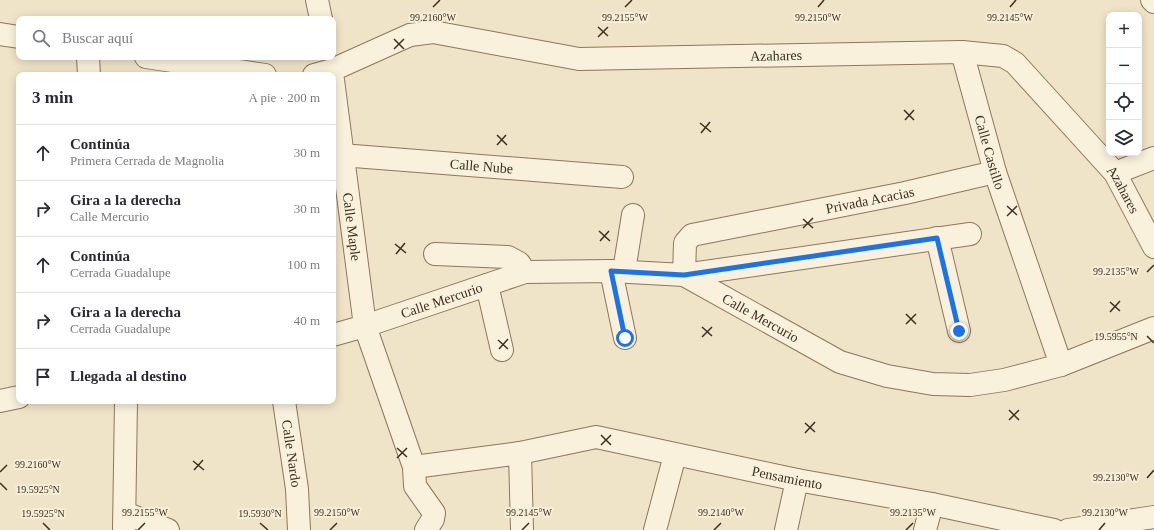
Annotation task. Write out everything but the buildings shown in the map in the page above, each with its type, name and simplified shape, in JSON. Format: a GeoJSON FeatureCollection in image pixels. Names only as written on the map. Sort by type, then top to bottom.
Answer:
{"type":"FeatureCollection","features":[{"type":"Feature","properties":{"kind":"street"},"geometry":{"type":"LineString","coordinates":[[317,0],[320,16]]}},
{"type":"Feature","properties":{"kind":"street","name":"Azahares"},"geometry":{"type":"LineString","coordinates":[[328,71],[410,35],[433,32],[579,59],[962,52],[1003,56],[1015,63],[1115,173],[1154,247]]}},
{"type":"Feature","properties":{"kind":"street"},"geometry":{"type":"LineString","coordinates":[[0,34],[16,37]]}},
{"type":"Feature","properties":{"kind":"street","name":"Calle Castillo"},"geometry":{"type":"LineString","coordinates":[[962,52],[996,172],[1061,365]]}},
{"type":"Feature","properties":{"kind":"street"},"geometry":{"type":"LineString","coordinates":[[88,60],[89,72]]}},
{"type":"Feature","properties":{"kind":"street"},"geometry":{"type":"LineString","coordinates":[[156,60],[186,69],[226,72]]}},
{"type":"Feature","properties":{"kind":"street","name":"Calle Maple"},"geometry":{"type":"LineString","coordinates":[[336,119],[365,326],[414,467],[415,486],[434,513],[433,519],[426,530]]}},
{"type":"Feature","properties":{"kind":"street","name":"Calle Nube"},"geometry":{"type":"LineString","coordinates":[[342,155],[622,177]]}},
{"type":"Feature","properties":{"kind":"street"},"geometry":{"type":"LineString","coordinates":[[1115,173],[1154,158]]}},
{"type":"Feature","properties":{"kind":"street","name":"Privada Acacias"},"geometry":{"type":"LineString","coordinates":[[684,275],[685,243],[692,235],[905,193],[996,172]]}},
{"type":"Feature","properties":{"kind":"street"},"geometry":{"type":"LineString","coordinates":[[625,338],[617,271],[633,215]]}},
{"type":"Feature","properties":{"kind":"street"},"geometry":{"type":"LineString","coordinates":[[684,275],[970,234]]}},
{"type":"Feature","properties":{"kind":"street"},"geometry":{"type":"LineString","coordinates":[[937,238],[959,331]]}},
{"type":"Feature","properties":{"kind":"street"},"geometry":{"type":"LineString","coordinates":[[435,254],[508,257],[519,263],[525,272]]}},
{"type":"Feature","properties":{"kind":"street","name":"Calle Mercurio"},"geometry":{"type":"LineString","coordinates":[[336,334],[365,326],[525,272],[617,271],[684,275],[840,362],[887,376],[933,384],[970,385],[1004,380],[1061,365],[1154,328]]}},
{"type":"Feature","properties":{"kind":"street"},"geometry":{"type":"LineString","coordinates":[[487,285],[502,350]]}},
{"type":"Feature","properties":{"kind":"street"},"geometry":{"type":"LineString","coordinates":[[0,401],[16,398]]}},
{"type":"Feature","properties":{"kind":"street"},"geometry":{"type":"LineString","coordinates":[[126,404],[125,521],[168,530]]}},
{"type":"Feature","properties":{"kind":"street","name":"Calle Nardo"},"geometry":{"type":"LineString","coordinates":[[284,404],[297,489],[299,530]]}},
{"type":"Feature","properties":{"kind":"street","name":"Pensamiento"},"geometry":{"type":"LineString","coordinates":[[414,467],[520,453],[596,437],[797,480],[932,504],[1054,530]]}},
{"type":"Feature","properties":{"kind":"street"},"geometry":{"type":"LineString","coordinates":[[520,453],[522,530]]}},
{"type":"Feature","properties":{"kind":"street"},"geometry":{"type":"LineString","coordinates":[[656,530],[675,455]]}},
{"type":"Feature","properties":{"kind":"street"},"geometry":{"type":"LineString","coordinates":[[786,530],[797,480]]}},
{"type":"Feature","properties":{"kind":"street"},"geometry":{"type":"LineString","coordinates":[[925,530],[932,504]]}},
{"type":"Feature","properties":{"kind":"street"},"geometry":{"type":"LineString","coordinates":[[1068,530],[1154,517]]}},
{"type":"Feature","properties":{"kind":"route"},"geometry":{"type":"LineString","coordinates":[[625,338],[611,271],[684,275],[937,238],[959,331]]}}]}
